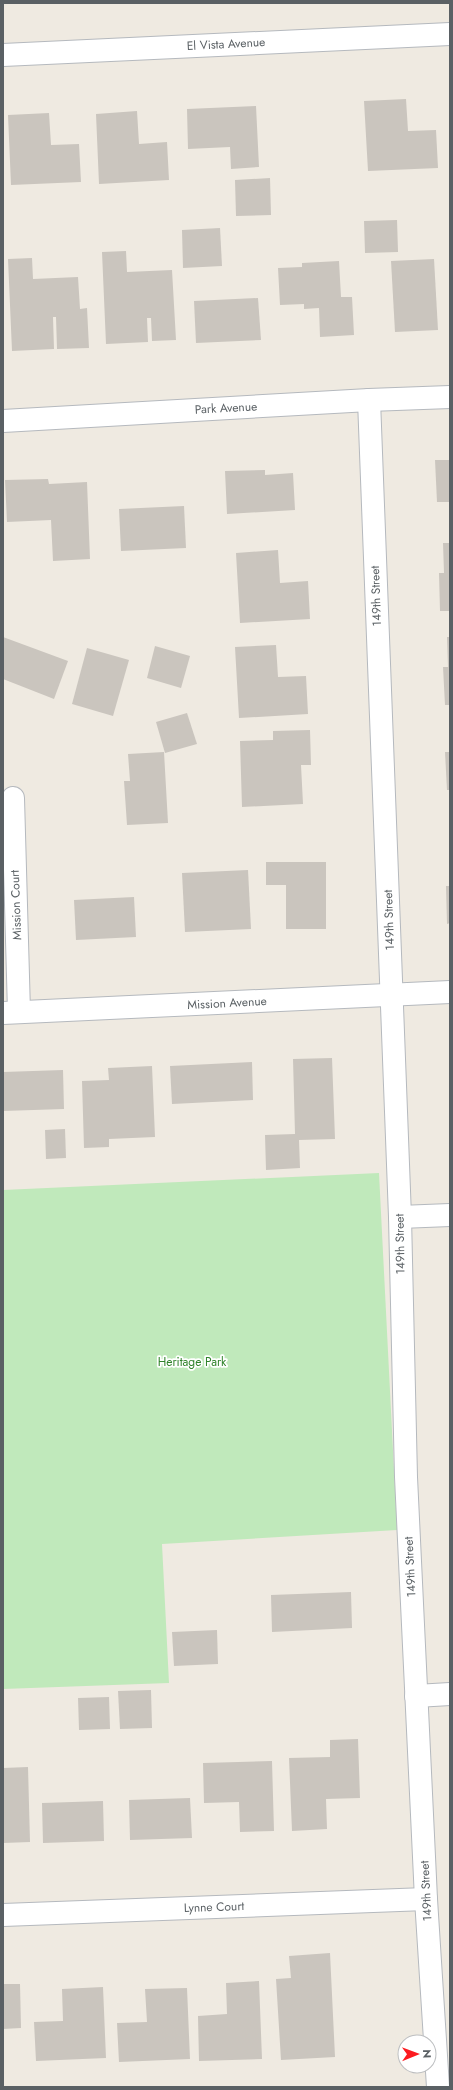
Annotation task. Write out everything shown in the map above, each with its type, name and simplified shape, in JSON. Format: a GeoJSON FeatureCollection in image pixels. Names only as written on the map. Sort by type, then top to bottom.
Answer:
{"type":"FeatureCollection","features":[{"type":"Feature","properties":{"kind":"street","name":"El Vista Avenue"},"geometry":{"type":"LineString","coordinates":[[3,55],[450,34]]}},
{"type":"Feature","properties":{"kind":"street","name":"Park Avenue"},"geometry":{"type":"LineString","coordinates":[[3,421],[369,400],[450,397]]}},
{"type":"Feature","properties":{"kind":"street","name":"149th Street"},"geometry":{"type":"LineString","coordinates":[[369,400],[400,1217],[406,1477],[426,1899],[438,2087]]}},
{"type":"Feature","properties":{"kind":"street","name":"Mission Court"},"geometry":{"type":"LineString","coordinates":[[11,1013],[13,798]]}},
{"type":"Feature","properties":{"kind":"street","name":"Mission Avenue"},"geometry":{"type":"LineString","coordinates":[[11,1013],[450,992]]}},
{"type":"Feature","properties":{"kind":"street"},"geometry":{"type":"LineString","coordinates":[[400,1217],[450,1215]]}},
{"type":"Feature","properties":{"kind":"street"},"geometry":{"type":"LineString","coordinates":[[416,1696],[450,1694]]}},
{"type":"Feature","properties":{"kind":"street","name":"Lynne Court"},"geometry":{"type":"LineString","coordinates":[[3,1915],[426,1899]]}},
{"type":"Feature","properties":{"kind":"green space","name":"Heritage Park"},"geometry":{"type":"Polygon","coordinates":[[[379,1173],[397,1530],[162,1544],[169,1683],[3,1689],[3,1190],[379,1173]]]}},
{"type":"Feature","properties":{"kind":"building"},"geometry":{"type":"Polygon","coordinates":[[[406,99],[408,131],[436,130],[438,168],[368,171],[364,101],[406,99]]]}},
{"type":"Feature","properties":{"kind":"building"},"geometry":{"type":"Polygon","coordinates":[[[256,106],[259,167],[231,169],[230,147],[188,149],[187,109],[256,106]]]}},
{"type":"Feature","properties":{"kind":"building"},"geometry":{"type":"Polygon","coordinates":[[[137,111],[139,144],[167,142],[169,180],[99,184],[96,114],[137,111]]]}},
{"type":"Feature","properties":{"kind":"building"},"geometry":{"type":"Polygon","coordinates":[[[49,113],[51,145],[79,144],[81,182],[11,185],[8,115],[49,113]]]}},
{"type":"Feature","properties":{"kind":"building"},"geometry":{"type":"Polygon","coordinates":[[[270,178],[271,215],[236,216],[235,180],[270,178]]]}},
{"type":"Feature","properties":{"kind":"building"},"geometry":{"type":"Polygon","coordinates":[[[397,220],[398,252],[365,253],[364,221],[397,220]]]}},
{"type":"Feature","properties":{"kind":"building"},"geometry":{"type":"Polygon","coordinates":[[[220,228],[222,266],[183,268],[182,230],[220,228]]]}},
{"type":"Feature","properties":{"kind":"building"},"geometry":{"type":"Polygon","coordinates":[[[126,251],[127,272],[172,270],[176,340],[152,341],[151,318],[147,318],[148,342],[106,344],[102,252],[126,251]]]}},
{"type":"Feature","properties":{"kind":"building"},"geometry":{"type":"Polygon","coordinates":[[[32,258],[33,279],[78,277],[80,309],[87,308],[89,348],[57,349],[56,317],[53,317],[54,349],[12,351],[8,259],[32,258]]]}},
{"type":"Feature","properties":{"kind":"building"},"geometry":{"type":"Polygon","coordinates":[[[434,259],[438,330],[395,332],[391,261],[434,259]]]}},
{"type":"Feature","properties":{"kind":"building"},"geometry":{"type":"Polygon","coordinates":[[[339,261],[341,297],[352,297],[354,335],[320,337],[319,308],[304,309],[304,304],[280,305],[278,268],[302,267],[302,263],[339,261]]]}},
{"type":"Feature","properties":{"kind":"building"},"geometry":{"type":"Polygon","coordinates":[[[258,298],[261,340],[196,343],[194,301],[258,298]]]}},
{"type":"Feature","properties":{"kind":"building"},"geometry":{"type":"Polygon","coordinates":[[[435,460],[450,460],[450,502],[437,502],[435,460]]]}},
{"type":"Feature","properties":{"kind":"building"},"geometry":{"type":"Polygon","coordinates":[[[265,470],[265,475],[293,473],[295,510],[227,514],[225,471],[265,470]]]}},
{"type":"Feature","properties":{"kind":"building"},"geometry":{"type":"Polygon","coordinates":[[[48,479],[49,484],[87,482],[90,559],[53,561],[51,520],[7,522],[5,480],[48,479]]]}},
{"type":"Feature","properties":{"kind":"building"},"geometry":{"type":"Polygon","coordinates":[[[184,506],[186,548],[121,551],[119,509],[184,506]]]}},
{"type":"Feature","properties":{"kind":"building"},"geometry":{"type":"Polygon","coordinates":[[[443,543],[450,543],[450,611],[440,611],[439,573],[444,573],[443,543]]]}},
{"type":"Feature","properties":{"kind":"building"},"geometry":{"type":"Polygon","coordinates":[[[278,550],[280,583],[308,581],[310,619],[240,623],[236,553],[278,550]]]}},
{"type":"Feature","properties":{"kind":"building"},"geometry":{"type":"Polygon","coordinates":[[[3,637],[68,661],[54,699],[3,679],[3,637]]]}},
{"type":"Feature","properties":{"kind":"building"},"geometry":{"type":"Polygon","coordinates":[[[447,637],[450,637],[450,705],[445,705],[443,667],[448,667],[447,637]]]}},
{"type":"Feature","properties":{"kind":"building"},"geometry":{"type":"Polygon","coordinates":[[[276,645],[278,677],[306,676],[308,714],[239,718],[235,647],[276,645]]]}},
{"type":"Feature","properties":{"kind":"building"},"geometry":{"type":"Polygon","coordinates":[[[155,646],[190,656],[181,688],[147,678],[155,646]]]}},
{"type":"Feature","properties":{"kind":"building"},"geometry":{"type":"Polygon","coordinates":[[[87,648],[129,660],[113,716],[72,704],[87,648]]]}},
{"type":"Feature","properties":{"kind":"building"},"geometry":{"type":"Polygon","coordinates":[[[187,713],[197,744],[165,753],[156,722],[187,713]]]}},
{"type":"Feature","properties":{"kind":"building"},"geometry":{"type":"Polygon","coordinates":[[[310,730],[311,765],[301,765],[303,804],[242,807],[240,741],[273,740],[273,731],[310,730]]]}},
{"type":"Feature","properties":{"kind":"building"},"geometry":{"type":"Polygon","coordinates":[[[164,752],[168,823],[127,825],[124,781],[130,781],[128,754],[164,752]]]}},
{"type":"Feature","properties":{"kind":"building"},"geometry":{"type":"Polygon","coordinates":[[[445,752],[450,752],[450,790],[447,790],[445,752]]]}},
{"type":"Feature","properties":{"kind":"building"},"geometry":{"type":"Polygon","coordinates":[[[266,862],[326,862],[326,929],[286,929],[286,885],[266,885],[266,862]]]}},
{"type":"Feature","properties":{"kind":"building"},"geometry":{"type":"Polygon","coordinates":[[[248,870],[251,929],[185,932],[182,873],[248,870]]]}},
{"type":"Feature","properties":{"kind":"building"},"geometry":{"type":"Polygon","coordinates":[[[446,886],[450,886],[450,923],[447,924],[446,886]]]}},
{"type":"Feature","properties":{"kind":"building"},"geometry":{"type":"Polygon","coordinates":[[[134,897],[136,937],[76,940],[74,900],[134,897]]]}},
{"type":"Feature","properties":{"kind":"building"},"geometry":{"type":"Polygon","coordinates":[[[332,1058],[335,1139],[299,1140],[300,1168],[266,1170],[265,1135],[295,1134],[293,1059],[332,1058]]]}},
{"type":"Feature","properties":{"kind":"building"},"geometry":{"type":"Polygon","coordinates":[[[252,1062],[253,1100],[172,1104],[170,1066],[252,1062]]]}},
{"type":"Feature","properties":{"kind":"building"},"geometry":{"type":"Polygon","coordinates":[[[152,1066],[155,1137],[109,1139],[109,1147],[84,1148],[82,1081],[109,1080],[108,1068],[152,1066]]]}},
{"type":"Feature","properties":{"kind":"building"},"geometry":{"type":"Polygon","coordinates":[[[63,1070],[64,1109],[3,1111],[3,1072],[63,1070]]]}},
{"type":"Feature","properties":{"kind":"building"},"geometry":{"type":"Polygon","coordinates":[[[65,1129],[66,1158],[46,1159],[45,1130],[65,1129]]]}},
{"type":"Feature","properties":{"kind":"building"},"geometry":{"type":"Polygon","coordinates":[[[351,1592],[352,1628],[272,1632],[271,1595],[351,1592]]]}},
{"type":"Feature","properties":{"kind":"building"},"geometry":{"type":"Polygon","coordinates":[[[217,1630],[218,1664],[174,1666],[172,1632],[217,1630]]]}},
{"type":"Feature","properties":{"kind":"building"},"geometry":{"type":"Polygon","coordinates":[[[151,1690],[152,1728],[120,1729],[118,1691],[151,1690]]]}},
{"type":"Feature","properties":{"kind":"building"},"geometry":{"type":"Polygon","coordinates":[[[109,1697],[110,1729],[79,1730],[78,1698],[109,1697]]]}},
{"type":"Feature","properties":{"kind":"building"},"geometry":{"type":"Polygon","coordinates":[[[358,1739],[360,1798],[326,1799],[327,1829],[292,1831],[289,1758],[330,1757],[330,1740],[358,1739]]]}},
{"type":"Feature","properties":{"kind":"building"},"geometry":{"type":"Polygon","coordinates":[[[272,1761],[274,1831],[240,1832],[239,1802],[204,1803],[203,1763],[272,1761]]]}},
{"type":"Feature","properties":{"kind":"building"},"geometry":{"type":"Polygon","coordinates":[[[28,1767],[30,1842],[3,1843],[3,1768],[28,1767]]]}},
{"type":"Feature","properties":{"kind":"building"},"geometry":{"type":"Polygon","coordinates":[[[190,1798],[192,1838],[130,1840],[129,1800],[190,1798]]]}},
{"type":"Feature","properties":{"kind":"building"},"geometry":{"type":"Polygon","coordinates":[[[103,1801],[104,1841],[43,1843],[42,1803],[103,1801]]]}},
{"type":"Feature","properties":{"kind":"building"},"geometry":{"type":"Polygon","coordinates":[[[330,1953],[335,2057],[281,2060],[276,1979],[291,1978],[289,1956],[330,1953]]]}},
{"type":"Feature","properties":{"kind":"building"},"geometry":{"type":"Polygon","coordinates":[[[259,1981],[262,2059],[199,2061],[198,2016],[227,2014],[226,1983],[259,1981]]]}},
{"type":"Feature","properties":{"kind":"building"},"geometry":{"type":"Polygon","coordinates":[[[3,1984],[20,1984],[21,2028],[3,2029],[3,1984]]]}},
{"type":"Feature","properties":{"kind":"building"},"geometry":{"type":"Polygon","coordinates":[[[103,1987],[106,2058],[36,2061],[34,2022],[63,2021],[62,1989],[103,1987]]]}},
{"type":"Feature","properties":{"kind":"building"},"geometry":{"type":"Polygon","coordinates":[[[187,1988],[190,2059],[119,2062],[117,2023],[147,2022],[145,1989],[187,1988]]]}}]}
